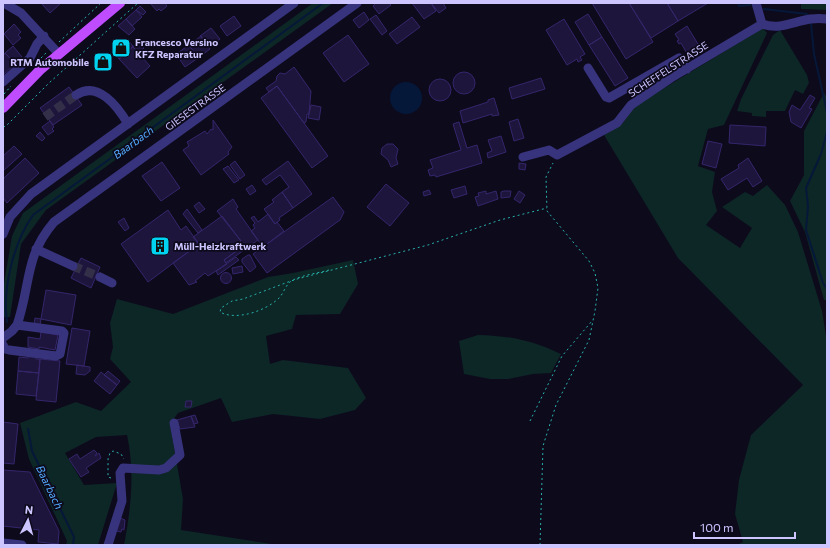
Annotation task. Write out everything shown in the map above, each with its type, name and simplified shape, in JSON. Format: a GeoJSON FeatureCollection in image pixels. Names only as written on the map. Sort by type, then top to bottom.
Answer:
{"type":"FeatureCollection","features":[{"type":"Feature","properties":{"kind":"main road"},"geometry":{"type":"LineString","coordinates":[[3,108],[56,50],[120,3]]}},
{"type":"Feature","properties":{"kind":"street"},"geometry":{"type":"LineString","coordinates":[[4,3],[21,13],[56,50]]}},
{"type":"Feature","properties":{"kind":"street"},"geometry":{"type":"LineString","coordinates":[[3,234],[10,217],[31,194],[294,3]]}},
{"type":"Feature","properties":{"kind":"street","name":"GIESESTRASSE"},"geometry":{"type":"LineString","coordinates":[[17,325],[36,249],[45,232],[54,222],[357,3]]}},
{"type":"Feature","properties":{"kind":"street"},"geometry":{"type":"LineString","coordinates":[[756,3],[762,24],[772,28],[815,17],[827,19]]}},
{"type":"Feature","properties":{"kind":"street","name":"SCHEFFELSTRASSE"},"geometry":{"type":"LineString","coordinates":[[557,155],[617,122],[631,105],[687,68],[762,24]]}},
{"type":"Feature","properties":{"kind":"street"},"geometry":{"type":"LineString","coordinates":[[3,82],[30,58],[37,44],[44,36]]}},
{"type":"Feature","properties":{"kind":"street"},"geometry":{"type":"LineString","coordinates":[[588,68],[606,97],[609,98],[680,58],[687,68]]}},
{"type":"Feature","properties":{"kind":"street"},"geometry":{"type":"LineString","coordinates":[[76,94],[82,91],[92,90],[102,94],[112,102],[128,124]]}},
{"type":"Feature","properties":{"kind":"street"},"geometry":{"type":"LineString","coordinates":[[523,157],[549,150],[557,155]]}},
{"type":"Feature","properties":{"kind":"street"},"geometry":{"type":"LineString","coordinates":[[36,249],[73,266]]}},
{"type":"Feature","properties":{"kind":"street"},"geometry":{"type":"LineString","coordinates":[[100,277],[112,283]]}},
{"type":"Feature","properties":{"kind":"street"},"geometry":{"type":"LineString","coordinates":[[3,338],[17,325],[62,331],[64,333],[60,354],[56,356],[9,350],[5,349],[3,345]]}},
{"type":"Feature","properties":{"kind":"street"},"geometry":{"type":"LineString","coordinates":[[108,543],[122,501],[122,470],[159,470],[166,468],[180,455],[174,423]]}},
{"type":"Feature","properties":{"kind":"street"},"geometry":{"type":"LineString","coordinates":[[3,543],[22,545]]}},
{"type":"Feature","properties":{"kind":"path"},"geometry":{"type":"LineString","coordinates":[[56,50],[101,3]]}},
{"type":"Feature","properties":{"kind":"path"},"geometry":{"type":"LineString","coordinates":[[3,127],[6,126],[65,68],[138,3]]}},
{"type":"Feature","properties":{"kind":"path"},"geometry":{"type":"LineString","coordinates":[[540,545],[543,446],[556,405],[589,340],[598,288],[595,273],[589,261],[557,225],[547,211],[546,177],[557,155]]}},
{"type":"Feature","properties":{"kind":"path"},"geometry":{"type":"LineString","coordinates":[[293,280],[279,298],[256,312],[237,316],[226,315],[220,312],[221,308],[232,301],[243,299],[293,280],[428,245],[500,220],[547,208]]}},
{"type":"Feature","properties":{"kind":"path"},"geometry":{"type":"LineString","coordinates":[[530,421],[562,356],[593,321]]}},
{"type":"Feature","properties":{"kind":"path"},"geometry":{"type":"LineString","coordinates":[[113,451],[121,454],[124,461],[122,470],[110,479],[108,477],[108,458],[110,453],[113,451]]}},
{"type":"Feature","properties":{"kind":"green space"},"geometry":{"type":"Polygon","coordinates":[[[313,3],[333,3],[46,210],[21,244],[10,317],[3,317],[3,289],[12,236],[23,213],[313,3]]]}},
{"type":"Feature","properties":{"kind":"green space"},"geometry":{"type":"Polygon","coordinates":[[[801,3],[827,3],[827,10],[801,9],[801,3]]]}},
{"type":"Feature","properties":{"kind":"green space"},"geometry":{"type":"Polygon","coordinates":[[[763,28],[767,33],[724,125],[708,129],[698,166],[715,172],[712,192],[717,211],[706,225],[740,248],[752,228],[722,207],[745,192],[753,196],[767,185],[785,205],[798,232],[822,311],[827,342],[827,545],[736,545],[743,542],[735,514],[739,480],[751,435],[803,385],[678,258],[604,135],[623,123],[633,107],[763,28]]]}},
{"type":"Feature","properties":{"kind":"green space"},"geometry":{"type":"Polygon","coordinates":[[[780,30],[807,75],[809,83],[803,94],[795,90],[785,111],[766,111],[766,117],[752,116],[752,113],[737,111],[741,99],[773,35],[780,30]]]}},
{"type":"Feature","properties":{"kind":"green space"},"geometry":{"type":"Polygon","coordinates":[[[824,93],[827,98],[827,300],[824,300],[805,232],[790,201],[804,175],[804,131],[824,93]]]}},
{"type":"Feature","properties":{"kind":"green space"},"geometry":{"type":"Polygon","coordinates":[[[353,260],[358,284],[340,314],[296,315],[292,329],[266,336],[270,364],[283,360],[348,368],[366,398],[355,410],[320,419],[273,414],[232,422],[221,398],[178,413],[170,424],[183,499],[181,530],[278,545],[124,545],[129,517],[131,490],[131,463],[127,435],[96,437],[65,453],[84,485],[117,483],[98,545],[66,545],[67,541],[29,459],[20,423],[76,402],[101,411],[131,382],[110,359],[113,347],[110,323],[117,299],[173,314],[268,277],[353,260]]]}},
{"type":"Feature","properties":{"kind":"green space"},"geometry":{"type":"Polygon","coordinates":[[[478,335],[501,336],[530,342],[561,354],[551,373],[533,374],[508,379],[490,379],[464,374],[459,341],[478,335]]]}},
{"type":"Feature","properties":{"kind":"water"},"geometry":{"type":"Polygon","coordinates":[[[403,82],[409,82],[419,89],[422,98],[421,104],[415,111],[409,114],[403,114],[393,107],[390,101],[390,95],[397,85],[403,82]]]}},
{"type":"Feature","properties":{"kind":"building"},"geometry":{"type":"Polygon","coordinates":[[[41,3],[61,3],[50,13],[41,3]]]}},
{"type":"Feature","properties":{"kind":"building"},"geometry":{"type":"Polygon","coordinates":[[[150,3],[165,3],[167,6],[161,11],[159,9],[157,11],[150,3]]]}},
{"type":"Feature","properties":{"kind":"building"},"geometry":{"type":"Polygon","coordinates":[[[376,3],[389,3],[391,5],[379,14],[373,6],[376,3]]]}},
{"type":"Feature","properties":{"kind":"building"},"geometry":{"type":"Polygon","coordinates":[[[412,3],[431,3],[436,11],[424,19],[412,3]]]}},
{"type":"Feature","properties":{"kind":"building"},"geometry":{"type":"Polygon","coordinates":[[[431,3],[443,3],[446,8],[439,13],[431,3]]]}},
{"type":"Feature","properties":{"kind":"building"},"geometry":{"type":"Polygon","coordinates":[[[592,3],[629,3],[653,42],[626,59],[592,3]]]}},
{"type":"Feature","properties":{"kind":"building"},"geometry":{"type":"Polygon","coordinates":[[[629,3],[667,3],[678,21],[651,38],[629,3]]]}},
{"type":"Feature","properties":{"kind":"building"},"geometry":{"type":"Polygon","coordinates":[[[667,3],[708,3],[678,21],[667,3]]]}},
{"type":"Feature","properties":{"kind":"building"},"geometry":{"type":"Polygon","coordinates":[[[140,6],[146,12],[143,15],[136,10],[140,6]]]}},
{"type":"Feature","properties":{"kind":"building"},"geometry":{"type":"Polygon","coordinates":[[[136,10],[142,17],[132,26],[126,19],[136,10]]]}},
{"type":"Feature","properties":{"kind":"building"},"geometry":{"type":"Polygon","coordinates":[[[364,12],[369,20],[359,28],[353,20],[364,12]]]}},
{"type":"Feature","properties":{"kind":"building"},"geometry":{"type":"Polygon","coordinates":[[[588,14],[602,37],[589,45],[575,22],[588,14]]]}},
{"type":"Feature","properties":{"kind":"building"},"geometry":{"type":"Polygon","coordinates":[[[376,15],[387,31],[382,35],[370,19],[376,15]]]}},
{"type":"Feature","properties":{"kind":"building"},"geometry":{"type":"Polygon","coordinates":[[[234,16],[241,26],[227,36],[220,26],[234,16]]]}},
{"type":"Feature","properties":{"kind":"building"},"geometry":{"type":"Polygon","coordinates":[[[412,17],[420,27],[397,44],[389,34],[412,17]]]}},
{"type":"Feature","properties":{"kind":"building"},"geometry":{"type":"Polygon","coordinates":[[[126,19],[135,29],[129,35],[118,26],[126,19]]]}},
{"type":"Feature","properties":{"kind":"building"},"geometry":{"type":"Polygon","coordinates":[[[564,19],[585,54],[580,57],[582,60],[578,62],[577,59],[567,65],[546,30],[564,19]]]}},
{"type":"Feature","properties":{"kind":"building"},"geometry":{"type":"Polygon","coordinates":[[[14,24],[21,32],[18,35],[21,38],[13,45],[4,34],[14,24]]]}},
{"type":"Feature","properties":{"kind":"building"},"geometry":{"type":"Polygon","coordinates":[[[687,26],[701,49],[689,57],[681,43],[679,44],[677,41],[679,40],[675,34],[687,26]]]}},
{"type":"Feature","properties":{"kind":"building"},"geometry":{"type":"Polygon","coordinates":[[[211,28],[220,39],[209,47],[200,36],[211,28]]]}},
{"type":"Feature","properties":{"kind":"building"},"geometry":{"type":"Polygon","coordinates":[[[348,35],[369,64],[344,82],[323,53],[348,35]]]}},
{"type":"Feature","properties":{"kind":"building"},"geometry":{"type":"Polygon","coordinates":[[[201,36],[210,49],[198,58],[189,45],[201,36]]]}},
{"type":"Feature","properties":{"kind":"building"},"geometry":{"type":"Polygon","coordinates":[[[602,37],[628,78],[615,86],[589,45],[602,37]]]}},
{"type":"Feature","properties":{"kind":"building"},"geometry":{"type":"Polygon","coordinates":[[[127,39],[133,46],[119,59],[113,52],[127,39]]]}},
{"type":"Feature","properties":{"kind":"building"},"geometry":{"type":"Polygon","coordinates":[[[137,42],[144,48],[138,53],[133,47],[137,42]]]}},
{"type":"Feature","properties":{"kind":"building"},"geometry":{"type":"Polygon","coordinates":[[[189,45],[198,58],[185,67],[176,54],[189,45]]]}},
{"type":"Feature","properties":{"kind":"building"},"geometry":{"type":"Polygon","coordinates":[[[13,46],[22,57],[15,63],[5,53],[13,46]]]}},
{"type":"Feature","properties":{"kind":"building"},"geometry":{"type":"Polygon","coordinates":[[[133,47],[150,66],[137,78],[119,59],[133,47]]]}},
{"type":"Feature","properties":{"kind":"building"},"geometry":{"type":"Polygon","coordinates":[[[5,53],[15,64],[3,75],[3,56],[5,53]]]}},
{"type":"Feature","properties":{"kind":"building"},"geometry":{"type":"Polygon","coordinates":[[[104,57],[109,62],[102,68],[98,63],[104,57]]]}},
{"type":"Feature","properties":{"kind":"building"},"geometry":{"type":"Polygon","coordinates":[[[294,67],[311,91],[309,114],[307,114],[306,122],[304,123],[277,86],[269,92],[266,88],[276,81],[277,76],[280,73],[285,74],[294,67]]]}},
{"type":"Feature","properties":{"kind":"building"},"geometry":{"type":"Polygon","coordinates":[[[464,72],[472,75],[475,83],[472,91],[464,94],[456,91],[453,83],[456,75],[464,72]]]}},
{"type":"Feature","properties":{"kind":"building"},"geometry":{"type":"Polygon","coordinates":[[[541,78],[545,89],[512,99],[509,88],[541,78]]]}},
{"type":"Feature","properties":{"kind":"building"},"geometry":{"type":"Polygon","coordinates":[[[440,79],[448,82],[451,90],[448,98],[440,101],[432,98],[429,90],[432,82],[440,79]]]}},
{"type":"Feature","properties":{"kind":"building"},"geometry":{"type":"Polygon","coordinates":[[[277,86],[328,156],[312,168],[261,98],[277,86]]]}},
{"type":"Feature","properties":{"kind":"building"},"geometry":{"type":"Polygon","coordinates":[[[69,87],[82,105],[53,125],[40,108],[69,87]]]}},
{"type":"Feature","properties":{"kind":"building"},"geometry":{"type":"Polygon","coordinates":[[[810,95],[815,98],[809,108],[812,109],[801,128],[791,122],[789,112],[792,105],[800,110],[810,95]]]}},
{"type":"Feature","properties":{"kind":"building"},"geometry":{"type":"Polygon","coordinates":[[[494,98],[499,115],[492,116],[492,114],[463,123],[460,111],[488,102],[488,100],[494,98]]]}},
{"type":"Feature","properties":{"kind":"building"},"geometry":{"type":"Polygon","coordinates":[[[311,105],[321,107],[319,120],[308,118],[311,105]]]}},
{"type":"Feature","properties":{"kind":"building"},"geometry":{"type":"Polygon","coordinates":[[[518,119],[524,138],[514,141],[509,122],[518,119]]]}},
{"type":"Feature","properties":{"kind":"building"},"geometry":{"type":"Polygon","coordinates":[[[213,120],[232,147],[228,152],[229,154],[201,175],[183,150],[189,146],[187,142],[205,131],[207,134],[211,129],[213,130],[213,120]]]}},
{"type":"Feature","properties":{"kind":"building"},"geometry":{"type":"Polygon","coordinates":[[[50,121],[54,127],[52,129],[54,131],[48,135],[42,127],[50,121]]]}},
{"type":"Feature","properties":{"kind":"building"},"geometry":{"type":"Polygon","coordinates":[[[459,122],[467,148],[477,145],[482,163],[436,177],[435,175],[430,176],[428,170],[433,168],[430,160],[461,150],[453,124],[459,122]]]}},
{"type":"Feature","properties":{"kind":"building"},"geometry":{"type":"Polygon","coordinates":[[[730,125],[766,127],[765,146],[729,143],[730,125]]]}},
{"type":"Feature","properties":{"kind":"building"},"geometry":{"type":"Polygon","coordinates":[[[40,132],[45,138],[42,141],[36,136],[40,132]]]}},
{"type":"Feature","properties":{"kind":"building"},"geometry":{"type":"Polygon","coordinates":[[[501,136],[506,152],[488,158],[487,153],[492,151],[488,140],[501,136]]]}},
{"type":"Feature","properties":{"kind":"building"},"geometry":{"type":"Polygon","coordinates":[[[708,141],[722,144],[716,168],[702,164],[708,141]]]}},
{"type":"Feature","properties":{"kind":"building"},"geometry":{"type":"Polygon","coordinates":[[[387,144],[393,144],[398,149],[396,158],[398,164],[391,167],[388,160],[381,154],[382,148],[387,144]]]}},
{"type":"Feature","properties":{"kind":"building"},"geometry":{"type":"Polygon","coordinates":[[[14,146],[22,154],[3,171],[3,156],[14,146]]]}},
{"type":"Feature","properties":{"kind":"building"},"geometry":{"type":"Polygon","coordinates":[[[25,158],[39,173],[7,203],[3,198],[3,179],[25,158]]]}},
{"type":"Feature","properties":{"kind":"building"},"geometry":{"type":"Polygon","coordinates":[[[748,158],[762,181],[753,187],[747,178],[728,190],[721,179],[739,168],[738,165],[748,158]]]}},
{"type":"Feature","properties":{"kind":"building"},"geometry":{"type":"Polygon","coordinates":[[[235,161],[245,175],[240,179],[230,165],[235,161]]]}},
{"type":"Feature","properties":{"kind":"building"},"geometry":{"type":"Polygon","coordinates":[[[288,161],[312,194],[293,208],[282,192],[289,187],[280,175],[266,185],[262,180],[288,161]]]}},
{"type":"Feature","properties":{"kind":"building"},"geometry":{"type":"Polygon","coordinates":[[[162,162],[180,188],[161,201],[142,176],[162,162]]]}},
{"type":"Feature","properties":{"kind":"building"},"geometry":{"type":"Polygon","coordinates":[[[519,163],[526,164],[525,170],[519,169],[519,163]]]}},
{"type":"Feature","properties":{"kind":"building"},"geometry":{"type":"Polygon","coordinates":[[[228,166],[239,180],[234,183],[223,169],[228,166]]]}},
{"type":"Feature","properties":{"kind":"building"},"geometry":{"type":"Polygon","coordinates":[[[386,184],[409,203],[390,226],[367,207],[386,184]]]}},
{"type":"Feature","properties":{"kind":"building"},"geometry":{"type":"Polygon","coordinates":[[[252,185],[256,191],[250,195],[246,189],[252,185]]]}},
{"type":"Feature","properties":{"kind":"building"},"geometry":{"type":"Polygon","coordinates":[[[465,186],[467,194],[454,198],[451,190],[465,186]]]}},
{"type":"Feature","properties":{"kind":"building"},"geometry":{"type":"Polygon","coordinates":[[[429,190],[431,194],[424,196],[423,192],[429,190]]]}},
{"type":"Feature","properties":{"kind":"building"},"geometry":{"type":"Polygon","coordinates":[[[486,191],[486,194],[496,191],[498,199],[478,206],[475,197],[479,196],[478,193],[486,191]]]}},
{"type":"Feature","properties":{"kind":"building"},"geometry":{"type":"Polygon","coordinates":[[[511,191],[510,197],[501,198],[501,192],[511,191]]]}},
{"type":"Feature","properties":{"kind":"building"},"geometry":{"type":"Polygon","coordinates":[[[519,191],[525,195],[520,203],[514,199],[519,191]]]}},
{"type":"Feature","properties":{"kind":"building"},"geometry":{"type":"Polygon","coordinates":[[[282,192],[293,208],[279,218],[280,220],[275,224],[264,209],[274,202],[272,200],[282,192]]]}},
{"type":"Feature","properties":{"kind":"building"},"geometry":{"type":"Polygon","coordinates":[[[333,197],[344,212],[340,220],[267,273],[253,254],[333,197]]]}},
{"type":"Feature","properties":{"kind":"building"},"geometry":{"type":"Polygon","coordinates":[[[233,199],[238,207],[236,209],[258,240],[226,263],[224,260],[238,250],[235,246],[241,241],[217,211],[233,199]]]}},
{"type":"Feature","properties":{"kind":"building"},"geometry":{"type":"Polygon","coordinates":[[[199,202],[205,209],[199,213],[194,206],[199,202]]]}},
{"type":"Feature","properties":{"kind":"building"},"geometry":{"type":"Polygon","coordinates":[[[187,209],[202,230],[198,233],[183,214],[187,209]]]}},
{"type":"Feature","properties":{"kind":"building","name":"Müll-Heizkraftwerk"},"geometry":{"type":"Polygon","coordinates":[[[168,210],[181,230],[186,226],[199,244],[148,282],[121,244],[168,210]]]}},
{"type":"Feature","properties":{"kind":"building"},"geometry":{"type":"Polygon","coordinates":[[[268,214],[275,224],[277,222],[284,231],[263,247],[251,231],[255,228],[253,225],[255,223],[251,218],[254,216],[258,222],[268,214]]]}},
{"type":"Feature","properties":{"kind":"building"},"geometry":{"type":"Polygon","coordinates":[[[222,216],[241,241],[235,246],[238,250],[224,260],[227,264],[208,276],[205,273],[195,281],[197,282],[189,285],[173,263],[199,244],[193,237],[222,216]]]}},
{"type":"Feature","properties":{"kind":"building"},"geometry":{"type":"Polygon","coordinates":[[[124,218],[129,228],[125,231],[118,222],[124,218]]]}},
{"type":"Feature","properties":{"kind":"building"},"geometry":{"type":"Polygon","coordinates":[[[250,255],[256,267],[250,272],[242,262],[242,259],[250,255]]]}},
{"type":"Feature","properties":{"kind":"building"},"geometry":{"type":"Polygon","coordinates":[[[236,257],[239,260],[218,275],[216,271],[236,257]]]}},
{"type":"Feature","properties":{"kind":"building"},"geometry":{"type":"Polygon","coordinates":[[[81,258],[100,267],[91,288],[71,278],[81,258]]]}},
{"type":"Feature","properties":{"kind":"building"},"geometry":{"type":"Polygon","coordinates":[[[242,266],[243,272],[233,274],[232,268],[242,266]]]}},
{"type":"Feature","properties":{"kind":"building"},"geometry":{"type":"Polygon","coordinates":[[[226,272],[230,274],[232,278],[230,282],[226,284],[222,282],[220,278],[222,274],[226,272]]]}},
{"type":"Feature","properties":{"kind":"building"},"geometry":{"type":"Polygon","coordinates":[[[46,290],[76,295],[71,325],[41,319],[46,290]]]}},
{"type":"Feature","properties":{"kind":"building"},"geometry":{"type":"Polygon","coordinates":[[[35,318],[41,319],[40,325],[34,324],[35,318]]]}},
{"type":"Feature","properties":{"kind":"building"},"geometry":{"type":"Polygon","coordinates":[[[72,328],[90,331],[84,366],[66,364],[72,328]]]}},
{"type":"Feature","properties":{"kind":"building"},"geometry":{"type":"Polygon","coordinates":[[[41,332],[58,335],[55,350],[39,347],[39,349],[28,347],[28,337],[40,339],[41,332]]]}},
{"type":"Feature","properties":{"kind":"building"},"geometry":{"type":"Polygon","coordinates":[[[28,355],[36,356],[36,359],[40,359],[39,373],[18,371],[19,357],[28,358],[28,355]]]}},
{"type":"Feature","properties":{"kind":"building"},"geometry":{"type":"Polygon","coordinates":[[[40,359],[60,361],[56,402],[36,400],[40,359]]]}},
{"type":"Feature","properties":{"kind":"building"},"geometry":{"type":"Polygon","coordinates":[[[77,365],[90,367],[90,371],[85,375],[76,374],[77,365]]]}},
{"type":"Feature","properties":{"kind":"building"},"geometry":{"type":"Polygon","coordinates":[[[18,371],[39,373],[36,396],[16,394],[18,371]]]}},
{"type":"Feature","properties":{"kind":"building"},"geometry":{"type":"Polygon","coordinates":[[[108,371],[120,381],[117,385],[104,375],[108,371]]]}},
{"type":"Feature","properties":{"kind":"building"},"geometry":{"type":"Polygon","coordinates":[[[101,372],[117,385],[110,394],[94,381],[101,372]]]}},
{"type":"Feature","properties":{"kind":"building"},"geometry":{"type":"Polygon","coordinates":[[[186,401],[192,401],[191,407],[185,407],[186,401]]]}},
{"type":"Feature","properties":{"kind":"building"},"geometry":{"type":"Polygon","coordinates":[[[195,415],[198,423],[194,424],[191,416],[195,415]]]}},
{"type":"Feature","properties":{"kind":"building"},"geometry":{"type":"Polygon","coordinates":[[[191,416],[195,427],[180,429],[177,420],[191,416]]]}},
{"type":"Feature","properties":{"kind":"building"},"geometry":{"type":"Polygon","coordinates":[[[3,422],[18,424],[14,464],[3,463],[3,422]]]}},
{"type":"Feature","properties":{"kind":"building"},"geometry":{"type":"Polygon","coordinates":[[[94,450],[97,453],[95,456],[99,453],[101,458],[86,468],[89,472],[81,477],[69,459],[77,454],[80,459],[94,450]]]}},
{"type":"Feature","properties":{"kind":"building"},"geometry":{"type":"Polygon","coordinates":[[[3,470],[30,472],[59,531],[58,544],[38,542],[39,530],[3,526],[3,470]]]}},
{"type":"Feature","properties":{"kind":"building"},"geometry":{"type":"Polygon","coordinates":[[[120,518],[125,520],[124,530],[122,529],[121,532],[116,531],[120,518]]]}},
{"type":"Feature","properties":{"kind":"waterway","name":"Baarbach"},"geometry":{"type":"LineString","coordinates":[[7,322],[6,295],[11,266],[20,238],[33,215],[323,3]]}},
{"type":"Feature","properties":{"kind":"waterway"},"geometry":{"type":"LineString","coordinates":[[738,3],[739,6],[750,5]]}},
{"type":"Feature","properties":{"kind":"waterway"},"geometry":{"type":"LineString","coordinates":[[764,9],[807,14]]}},
{"type":"Feature","properties":{"kind":"waterway"},"geometry":{"type":"LineString","coordinates":[[811,23],[814,54],[827,112]]}},
{"type":"Feature","properties":{"kind":"waterway"},"geometry":{"type":"LineString","coordinates":[[827,132],[821,154],[806,188],[808,206],[806,230],[823,283],[827,289]]}},
{"type":"Feature","properties":{"kind":"waterway","name":"Baarbach"},"geometry":{"type":"LineString","coordinates":[[28,429],[32,451],[74,537],[73,545]]}},
{"type":"Feature","properties":{"kind":"tunnel"},"geometry":{"type":"LineString","coordinates":[[45,117],[76,95]]}},
{"type":"Feature","properties":{"kind":"tunnel"},"geometry":{"type":"LineString","coordinates":[[73,266],[100,277]]}},
{"type":"Feature","properties":{"kind":"place","name":"Francesco Versino KFZ Reparatur"},"geometry":{"type":"Point","coordinates":[121,48]}},
{"type":"Feature","properties":{"kind":"place","name":"RTM Automobile"},"geometry":{"type":"Point","coordinates":[103,62]}},
{"type":"Feature","properties":{"kind":"place","name":"Müll-Heizkraftwerk"},"geometry":{"type":"Point","coordinates":[160,246]}}]}
